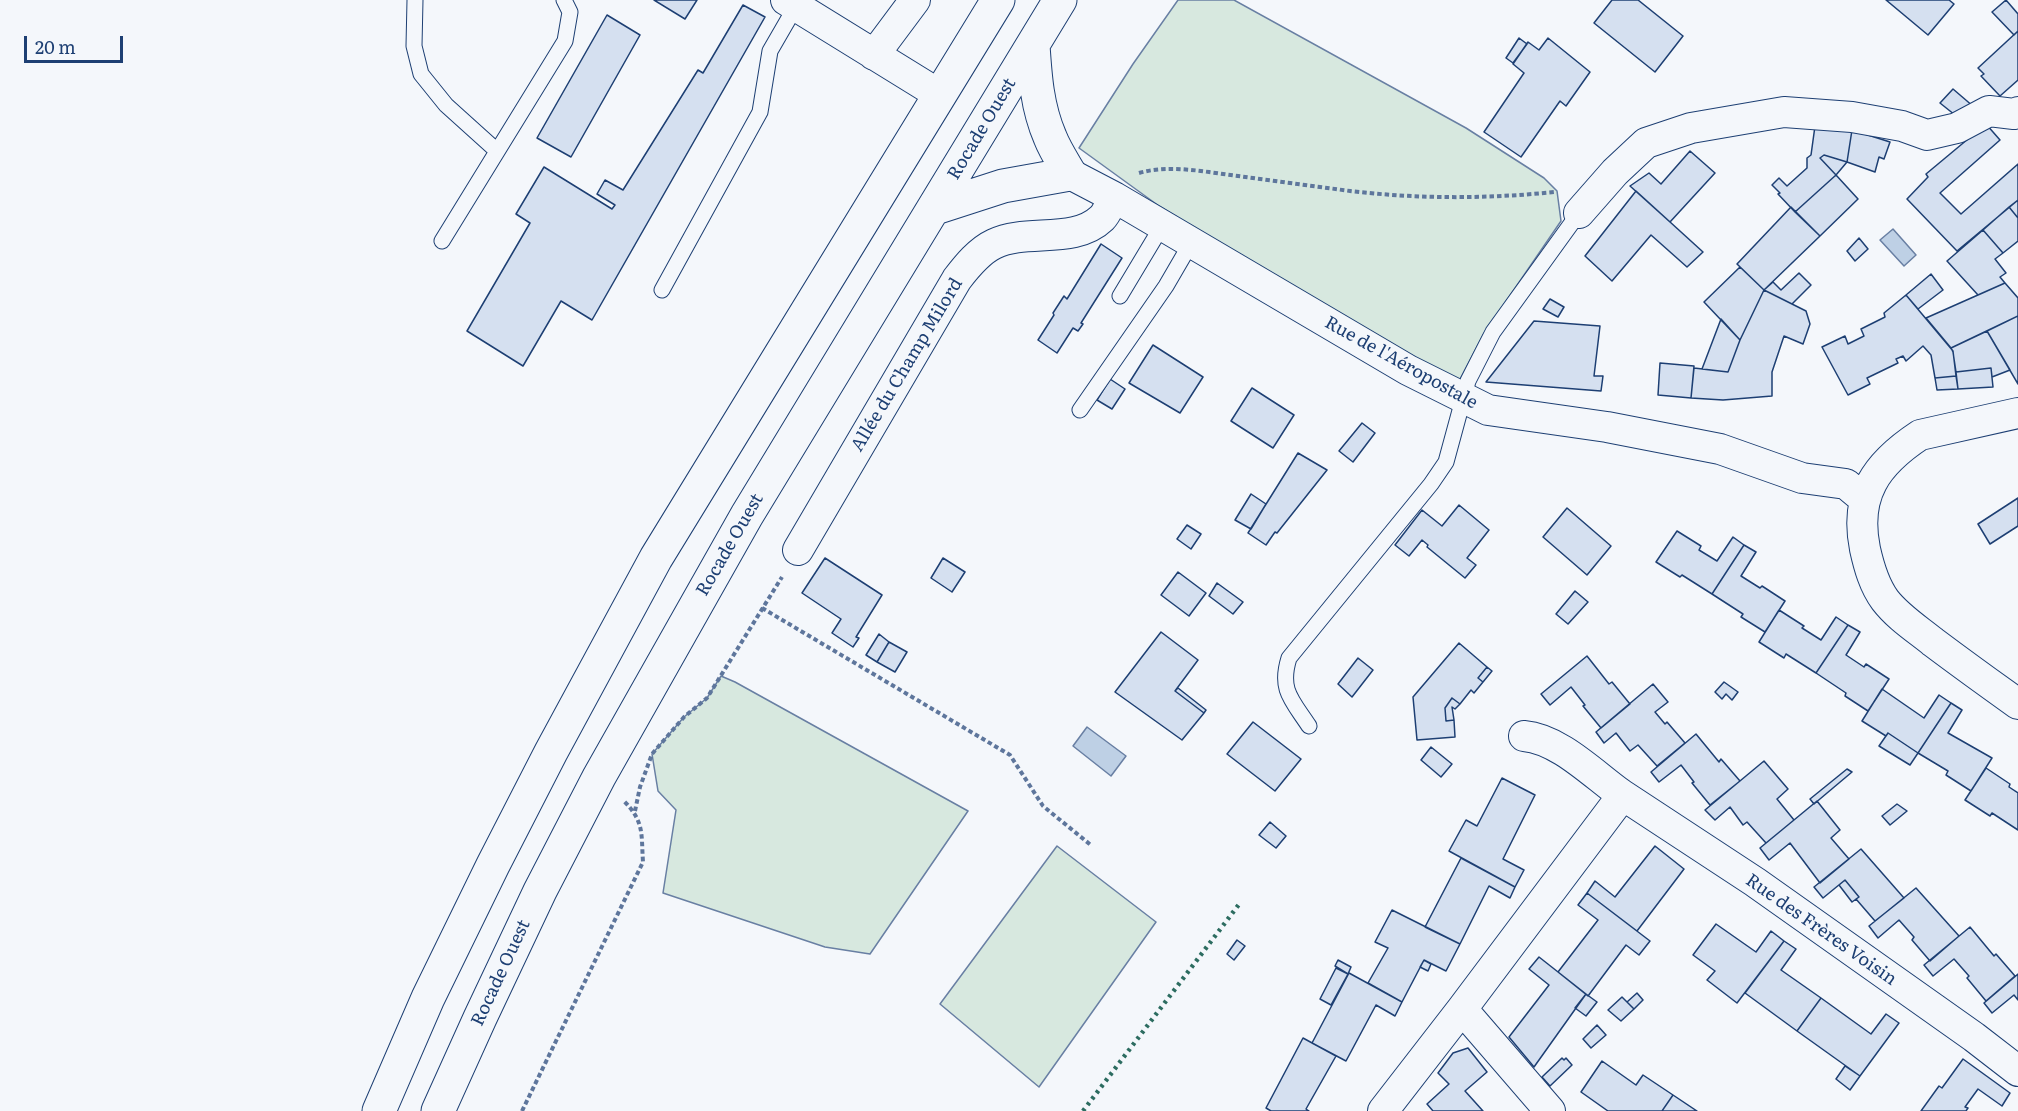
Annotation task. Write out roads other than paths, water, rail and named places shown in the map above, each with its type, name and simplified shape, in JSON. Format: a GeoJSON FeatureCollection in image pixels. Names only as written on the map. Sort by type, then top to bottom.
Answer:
{"type":"FeatureCollection","features":[{"type":"Feature","properties":{"kind":"main road"},"geometry":{"type":"LineString","coordinates":[[379,1111],[428,998],[493,865],[550,752],[656,558],[998,0]]}},
{"type":"Feature","properties":{"kind":"main road","name":"Rocade Ouest"},"geometry":{"type":"LineString","coordinates":[[438,1111],[530,912],[599,777],[747,515],[1060,0]]}},
{"type":"Feature","properties":{"kind":"main road"},"geometry":{"type":"LineString","coordinates":[[935,208],[1003,186],[1070,174],[1050,138],[1042,117],[1037,94],[1033,45]]}},
{"type":"Feature","properties":{"kind":"street"},"geometry":{"type":"LineString","coordinates":[[874,55],[915,0]]}},
{"type":"Feature","properties":{"kind":"street"},"geometry":{"type":"LineString","coordinates":[[791,3],[940,95]]}},
{"type":"Feature","properties":{"kind":"street"},"geometry":{"type":"LineString","coordinates":[[1579,213],[1615,172],[1646,142],[1691,128],[1784,112],[1852,117],[1902,126],[1927,135],[1958,128],[1989,111],[2014,114],[2018,112]]}},
{"type":"Feature","properties":{"kind":"street","name":"Rue de l'Aéropostale"},"geometry":{"type":"LineString","coordinates":[[1070,174],[1114,197],[1408,369],[1488,410],[1606,427],[1720,449],[1802,478],[1846,484],[1864,499]]}},
{"type":"Feature","properties":{"kind":"street","name":"Allée du Champ Milord"},"geometry":{"type":"LineString","coordinates":[[798,550],[957,279],[968,265],[993,244],[1011,238],[1070,232],[1087,227],[1103,217],[1114,197]]}},
{"type":"Feature","properties":{"kind":"street"},"geometry":{"type":"LineString","coordinates":[[2018,413],[1920,435],[1888,459],[1871,481],[1864,499],[1862,533],[1870,571],[1884,599],[1901,617],[2018,704]]}},
{"type":"Feature","properties":{"kind":"street","name":"Rue des Frères Voisin"},"geometry":{"type":"LineString","coordinates":[[1524,736],[1538,737],[1558,747],[1621,794],[1755,882],[1974,1037],[2018,1071]]}},
{"type":"Feature","properties":{"kind":"street"},"geometry":{"type":"LineString","coordinates":[[1383,1111],[1616,804],[1621,794]]}},
{"type":"Feature","properties":{"kind":"street"},"geometry":{"type":"LineString","coordinates":[[1462,1009],[1550,1111]]}},
{"type":"Feature","properties":{"kind":"lane"},"geometry":{"type":"LineString","coordinates":[[415,0],[414,46],[421,74],[446,105],[497,151]]}},
{"type":"Feature","properties":{"kind":"lane"},"geometry":{"type":"LineString","coordinates":[[442,241],[565,41],[570,12],[564,0]]}},
{"type":"Feature","properties":{"kind":"lane"},"geometry":{"type":"LineString","coordinates":[[662,290],[760,112],[770,51],[791,3]]}},
{"type":"Feature","properties":{"kind":"lane"},"geometry":{"type":"LineString","coordinates":[[1309,726],[1288,694],[1284,675],[1289,658],[1431,484],[1446,462],[1468,381],[1493,332],[1579,213]]}},
{"type":"Feature","properties":{"kind":"lane"},"geometry":{"type":"LineString","coordinates":[[1120,296],[1162,225]]}},
{"type":"Feature","properties":{"kind":"lane"},"geometry":{"type":"LineString","coordinates":[[1080,410],[1166,286],[1191,243]]}},
{"type":"Feature","properties":{"kind":"water"},"geometry":{"type":"Polygon","coordinates":[[[1893,229],[1916,255],[1904,266],[1880,240],[1893,229]]]}},
{"type":"Feature","properties":{"kind":"water"},"geometry":{"type":"Polygon","coordinates":[[[1087,727],[1126,756],[1111,776],[1073,746],[1087,727]]]}}]}
